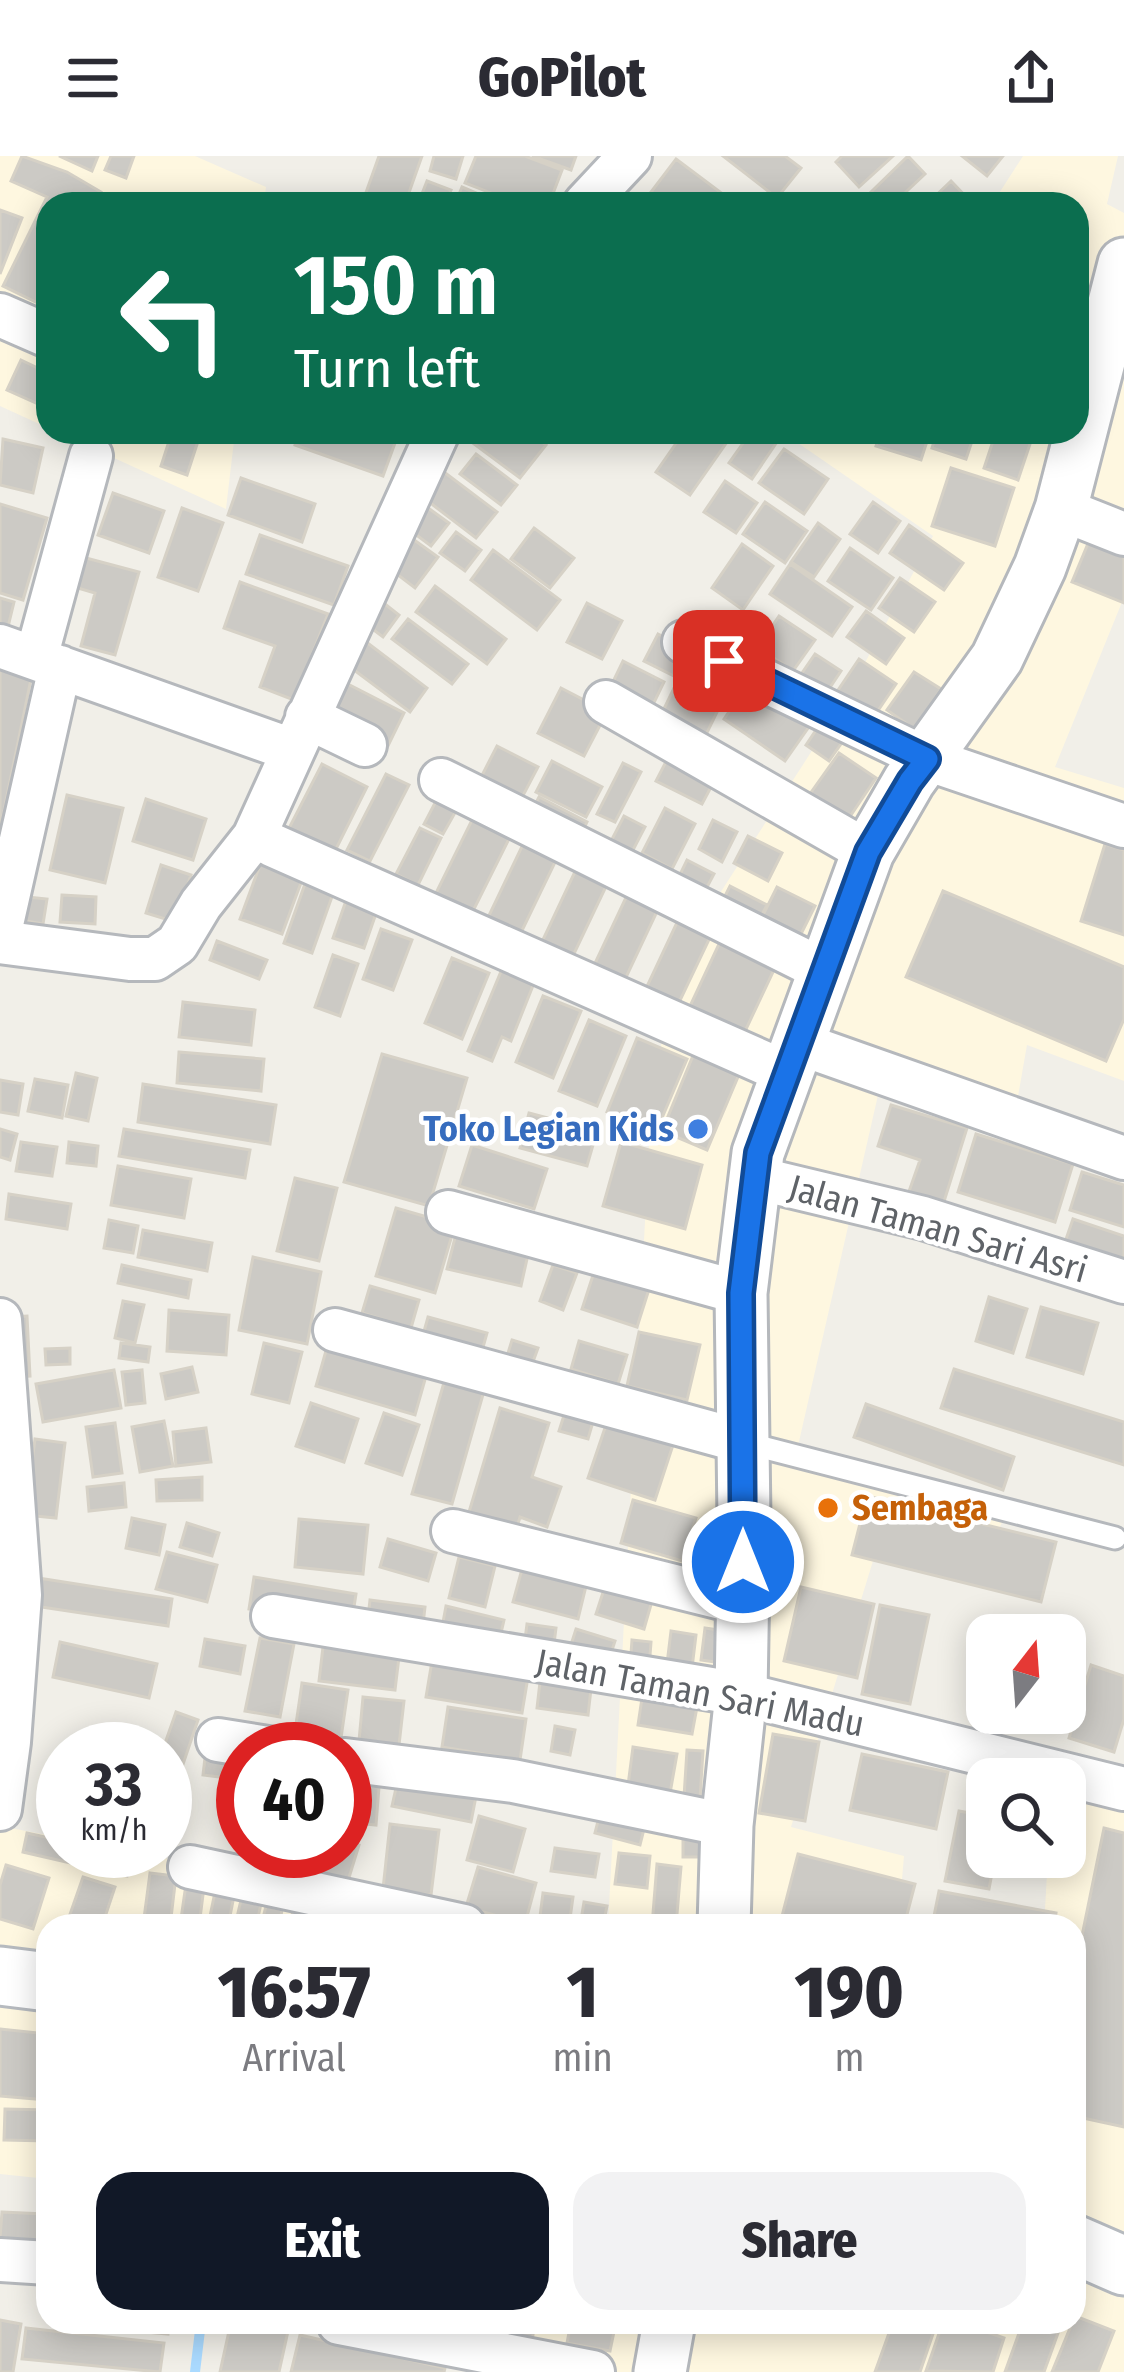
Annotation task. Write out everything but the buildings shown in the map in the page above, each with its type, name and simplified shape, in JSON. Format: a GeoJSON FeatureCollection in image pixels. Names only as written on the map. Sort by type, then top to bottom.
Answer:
{"type":"FeatureCollection","features":[{"type":"Feature","properties":{"kind":"main road"},"geometry":{"type":"LineString","coordinates":[[0,1976],[36,1980]]}},
{"type":"Feature","properties":{"kind":"main road"},"geometry":{"type":"LineString","coordinates":[[1086,2249],[1124,2266]]}},
{"type":"Feature","properties":{"kind":"street"},"geometry":{"type":"LineString","coordinates":[[596,192],[630,156]]}},
{"type":"Feature","properties":{"kind":"street"},"geometry":{"type":"LineString","coordinates":[[1089,400],[1124,264]]}},
{"type":"Feature","properties":{"kind":"street"},"geometry":{"type":"LineString","coordinates":[[0,315],[36,330]]}},
{"type":"Feature","properties":{"kind":"street"},"geometry":{"type":"LineString","coordinates":[[91,456],[32,657],[0,938],[130,958],[166,955],[254,837],[432,444]]}},
{"type":"Feature","properties":{"kind":"street"},"geometry":{"type":"LineString","coordinates":[[724,1914],[727,1825],[741,1694],[741,1293],[752,1177],[764,1128],[868,852],[910,781],[997,658],[1061,509],[1078,444]]}},
{"type":"Feature","properties":{"kind":"street"},"geometry":{"type":"LineString","coordinates":[[1061,509],[1124,534]]}},
{"type":"Feature","properties":{"kind":"street"},"geometry":{"type":"LineString","coordinates":[[684,641],[927,759],[1124,826]]}},
{"type":"Feature","properties":{"kind":"street"},"geometry":{"type":"LineString","coordinates":[[32,657],[300,733],[365,745]]}},
{"type":"Feature","properties":{"kind":"street"},"geometry":{"type":"LineString","coordinates":[[607,702],[868,852]]}},
{"type":"Feature","properties":{"kind":"street"},"geometry":{"type":"LineString","coordinates":[[441,779],[825,971]]}},
{"type":"Feature","properties":{"kind":"street"},"geometry":{"type":"LineString","coordinates":[[272,845],[792,1058],[1124,1158]]}},
{"type":"Feature","properties":{"kind":"street","name":"Jalan Taman Sari Asri"},"geometry":{"type":"LineString","coordinates":[[752,1177],[923,1218],[1124,1282]]}},
{"type":"Feature","properties":{"kind":"street"},"geometry":{"type":"LineString","coordinates":[[448,1212],[741,1293]]}},
{"type":"Feature","properties":{"kind":"street"},"geometry":{"type":"LineString","coordinates":[[0,1320],[20,1595],[10,1742],[0,1809]]}},
{"type":"Feature","properties":{"kind":"street"},"geometry":{"type":"LineString","coordinates":[[335,1330],[741,1442]]}},
{"type":"Feature","properties":{"kind":"street"},"geometry":{"type":"LineString","coordinates":[[453,1531],[742,1604]]}},
{"type":"Feature","properties":{"kind":"street","name":"Jalan Taman Sari Madu"},"geometry":{"type":"LineString","coordinates":[[273,1616],[741,1694],[1124,1789]]}},
{"type":"Feature","properties":{"kind":"street"},"geometry":{"type":"LineString","coordinates":[[372,1763],[513,1781],[727,1825]]}},
{"type":"Feature","properties":{"kind":"street"},"geometry":{"type":"LineString","coordinates":[[192,1867],[408,1914]]}},
{"type":"Feature","properties":{"kind":"street"},"geometry":{"type":"LineString","coordinates":[[0,2260],[36,2262]]}},
{"type":"Feature","properties":{"kind":"street"},"geometry":{"type":"LineString","coordinates":[[396,2334],[593,2372]]}},
{"type":"Feature","properties":{"kind":"street"},"geometry":{"type":"LineString","coordinates":[[661,2372],[667,2334]]}},
{"type":"Feature","properties":{"kind":"lane"},"geometry":{"type":"LineString","coordinates":[[741,1442],[1115,1538]]}},
{"type":"Feature","properties":{"kind":"shaded area"},"geometry":{"type":"Polygon","coordinates":[[[0,156],[195,156],[266,187],[265,192],[36,192],[36,422],[0,406],[0,156]]]}},
{"type":"Feature","properties":{"kind":"shaded area"},"geometry":{"type":"Polygon","coordinates":[[[1023,156],[1118,156],[1107,204],[1124,213],[1124,507],[1089,581],[1122,602],[1055,767],[1124,788],[1124,1081],[1027,1045],[1013,1125],[881,1082],[798,1446],[1013,1500],[986,1555],[885,1522],[791,1827],[904,1856],[899,1914],[609,1914],[651,1107],[669,997],[713,904],[846,698],[933,536],[799,444],[1089,444],[1089,192],[1000,192],[1023,156]]]}},
{"type":"Feature","properties":{"kind":"shaded area"},"geometry":{"type":"Polygon","coordinates":[[[83,444],[234,444],[226,509],[83,444]]]}},
{"type":"Feature","properties":{"kind":"shaded area"},"geometry":{"type":"Polygon","coordinates":[[[1086,1786],[1124,1796],[1124,2372],[504,2372],[513,2334],[1086,2334],[1086,1914],[1045,1914],[1047,1878],[1086,1878],[1086,1786]]]}},
{"type":"Feature","properties":{"kind":"shaded area"},"geometry":{"type":"Polygon","coordinates":[[[0,1826],[36,1833],[36,1878],[192,1878],[192,1863],[216,1868],[216,1878],[267,1878],[452,1914],[36,1914],[36,2178],[0,2174],[0,1826]]]}},
{"type":"Feature","properties":{"kind":"waterway"},"geometry":{"type":"LineString","coordinates":[[195,2372],[200,2334]]}},
{"type":"Feature","properties":{"kind":"place","name":"Toko Legian Kids"},"geometry":{"type":"Point","coordinates":[698,1129]}},
{"type":"Feature","properties":{"kind":"place","name":"Sembaga"},"geometry":{"type":"Point","coordinates":[828,1508]}},
{"type":"Feature","properties":{"kind":"route"},"geometry":{"type":"LineString","coordinates":[[724,661],[927,759],[868,852],[764,1128],[752,1177],[741,1293],[743,1562]]}}]}
